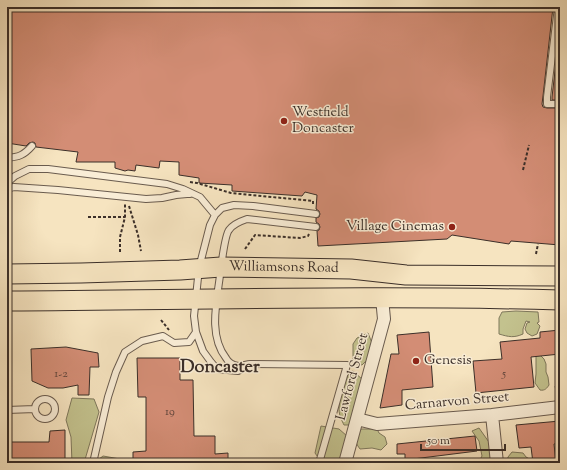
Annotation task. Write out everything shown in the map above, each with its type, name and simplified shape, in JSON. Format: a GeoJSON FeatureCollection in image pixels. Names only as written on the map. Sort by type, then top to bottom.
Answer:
{"type":"FeatureCollection","features":[{"type":"Feature","properties":{"kind":"main road","name":"Williamsons Road"},"geometry":{"type":"LineString","coordinates":[[7,274],[81,273],[221,267],[351,269],[406,274],[560,276]]}},
{"type":"Feature","properties":{"kind":"main road","name":"Williamsons Road"},"geometry":{"type":"LineString","coordinates":[[7,302],[382,298],[560,300]]}},
{"type":"Feature","properties":{"kind":"street","name":"Lawford Street"},"geometry":{"type":"LineString","coordinates":[[345,463],[384,319],[382,298]]}},
{"type":"Feature","properties":{"kind":"street","name":"Carnarvon Street"},"geometry":{"type":"LineString","coordinates":[[357,419],[377,424],[560,408]]}},
{"type":"Feature","properties":{"kind":"street"},"geometry":{"type":"LineString","coordinates":[[492,415],[497,463]]}},
{"type":"Feature","properties":{"kind":"lane"},"geometry":{"type":"LineString","coordinates":[[558,7],[547,96],[548,104],[560,104]]}},
{"type":"Feature","properties":{"kind":"lane"},"geometry":{"type":"LineString","coordinates":[[7,158],[17,157],[26,153],[32,146]]}},
{"type":"Feature","properties":{"kind":"lane"},"geometry":{"type":"LineString","coordinates":[[7,183],[15,176],[29,169],[48,169],[167,184],[183,189],[200,197],[215,215]]}},
{"type":"Feature","properties":{"kind":"lane"},"geometry":{"type":"LineString","coordinates":[[7,189],[14,187],[58,190],[146,199],[187,194],[200,197]]}},
{"type":"Feature","properties":{"kind":"lane"},"geometry":{"type":"LineString","coordinates":[[250,364],[238,371],[217,369],[204,351],[196,332],[194,316],[199,268],[210,225],[215,215],[222,208],[234,205],[316,214]]}},
{"type":"Feature","properties":{"kind":"lane"},"geometry":{"type":"LineString","coordinates":[[316,227],[247,219],[228,230],[221,267],[215,323],[221,352],[229,362],[238,366],[250,364],[347,364],[319,463]]}},
{"type":"Feature","properties":{"kind":"lane"},"geometry":{"type":"LineString","coordinates":[[93,463],[116,372],[125,352],[142,341],[162,336],[174,343],[188,342],[196,332]]}},
{"type":"Feature","properties":{"kind":"lane"},"geometry":{"type":"LineString","coordinates":[[7,410],[36,409]]}},
{"type":"Feature","properties":{"kind":"path"},"geometry":{"type":"LineString","coordinates":[[523,170],[529,145]]}},
{"type":"Feature","properties":{"kind":"path"},"geometry":{"type":"LineString","coordinates":[[228,192],[313,201]]}},
{"type":"Feature","properties":{"kind":"path"},"geometry":{"type":"LineString","coordinates":[[120,252],[120,237],[125,217],[126,197]]}},
{"type":"Feature","properties":{"kind":"path"},"geometry":{"type":"LineString","coordinates":[[126,197],[138,235],[141,251]]}},
{"type":"Feature","properties":{"kind":"path"},"geometry":{"type":"LineString","coordinates":[[88,217],[125,217]]}},
{"type":"Feature","properties":{"kind":"path"},"geometry":{"type":"LineString","coordinates":[[245,249],[255,234],[300,238]]}},
{"type":"Feature","properties":{"kind":"path"},"geometry":{"type":"LineString","coordinates":[[536,254],[538,244]]}},
{"type":"Feature","properties":{"kind":"shaded area"},"geometry":{"type":"Polygon","coordinates":[[[502,312],[538,312],[539,322],[537,323],[540,326],[537,334],[532,336],[527,333],[525,329],[527,323],[530,322],[526,321],[523,334],[511,337],[499,334],[499,318],[502,312]]]}},
{"type":"Feature","properties":{"kind":"shaded area"},"geometry":{"type":"Polygon","coordinates":[[[368,333],[372,343],[372,355],[362,365],[353,363],[353,344],[357,338],[368,333]]]}},
{"type":"Feature","properties":{"kind":"shaded area"},"geometry":{"type":"Polygon","coordinates":[[[536,351],[544,359],[546,364],[549,385],[543,390],[540,390],[535,383],[536,351]]]}},
{"type":"Feature","properties":{"kind":"shaded area"},"geometry":{"type":"Polygon","coordinates":[[[353,371],[363,380],[350,425],[344,425],[339,411],[340,400],[349,373],[353,371]]]}},
{"type":"Feature","properties":{"kind":"shaded area"},"geometry":{"type":"Polygon","coordinates":[[[560,381],[560,401],[557,397],[555,386],[560,381]]]}},
{"type":"Feature","properties":{"kind":"shaded area"},"geometry":{"type":"Polygon","coordinates":[[[72,398],[94,399],[99,412],[84,463],[72,463],[71,437],[66,420],[72,398]]]}},
{"type":"Feature","properties":{"kind":"shaded area"},"geometry":{"type":"Polygon","coordinates":[[[321,426],[339,429],[347,436],[341,463],[322,463],[315,453],[321,426]]]}},
{"type":"Feature","properties":{"kind":"shaded area"},"geometry":{"type":"Polygon","coordinates":[[[479,428],[491,445],[492,463],[478,463],[482,456],[479,441],[472,431],[479,428]]]}},
{"type":"Feature","properties":{"kind":"shaded area"},"geometry":{"type":"Polygon","coordinates":[[[361,429],[377,429],[379,433],[385,437],[387,444],[381,450],[372,448],[360,449],[356,443],[356,439],[361,429]]]}},
{"type":"Feature","properties":{"kind":"shaded area"},"geometry":{"type":"Polygon","coordinates":[[[512,452],[523,453],[526,457],[533,461],[532,463],[507,463],[508,457],[512,452]]]}},
{"type":"Feature","properties":{"kind":"shaded area"},"geometry":{"type":"Polygon","coordinates":[[[103,456],[120,459],[120,463],[94,463],[103,456]]]}},
{"type":"Feature","properties":{"kind":"building","name":"Westfield Doncaster"},"geometry":{"type":"Polygon","coordinates":[[[7,7],[553,7],[542,104],[543,107],[547,108],[560,108],[560,245],[511,241],[509,244],[452,235],[447,239],[318,246],[317,231],[320,227],[316,222],[316,218],[319,217],[320,214],[316,209],[317,195],[305,192],[302,196],[232,191],[232,185],[199,183],[199,178],[179,175],[179,162],[160,161],[159,168],[136,165],[135,171],[125,171],[115,168],[115,162],[76,162],[78,152],[36,147],[35,143],[33,142],[26,146],[7,143],[7,7]]]}},
{"type":"Feature","properties":{"kind":"building"},"geometry":{"type":"Polygon","coordinates":[[[560,28],[560,100],[552,100],[552,97],[560,28]]]}},
{"type":"Feature","properties":{"kind":"building"},"geometry":{"type":"Polygon","coordinates":[[[560,330],[560,354],[531,357],[534,387],[476,393],[473,361],[502,359],[500,342],[540,338],[540,332],[560,330]]]}},
{"type":"Feature","properties":{"kind":"building","name":"Genesis"},"geometry":{"type":"Polygon","coordinates":[[[429,332],[433,387],[402,390],[402,405],[380,408],[391,354],[399,354],[397,335],[429,332]]]}},
{"type":"Feature","properties":{"kind":"building"},"geometry":{"type":"Polygon","coordinates":[[[66,347],[98,353],[99,367],[90,367],[89,395],[78,395],[78,385],[63,388],[48,388],[32,381],[31,349],[66,347]]]}},
{"type":"Feature","properties":{"kind":"building"},"geometry":{"type":"Polygon","coordinates":[[[137,358],[180,358],[180,380],[193,380],[194,436],[215,436],[215,454],[228,453],[228,463],[133,463],[133,452],[146,451],[146,397],[138,397],[137,358]]]}},
{"type":"Feature","properties":{"kind":"building"},"geometry":{"type":"Polygon","coordinates":[[[560,421],[560,443],[554,444],[556,463],[533,463],[531,447],[519,448],[516,425],[560,421]]]}},
{"type":"Feature","properties":{"kind":"building"},"geometry":{"type":"Polygon","coordinates":[[[65,430],[65,463],[7,463],[7,442],[49,442],[50,431],[65,430]]]}},
{"type":"Feature","properties":{"kind":"building"},"geometry":{"type":"Polygon","coordinates":[[[475,436],[477,451],[405,460],[405,454],[397,454],[397,444],[475,436]]]}},
{"type":"Feature","properties":{"kind":"place","name":"Westfield Doncaster"},"geometry":{"type":"Point","coordinates":[284,121]}},
{"type":"Feature","properties":{"kind":"place","name":"Village Cinemas"},"geometry":{"type":"Point","coordinates":[452,227]}},
{"type":"Feature","properties":{"kind":"place","name":"Genesis"},"geometry":{"type":"Point","coordinates":[416,361]}},
{"type":"Feature","properties":{"kind":"district","name":"Doncaster"},"geometry":{"type":"Point","coordinates":[220,368]}}]}
